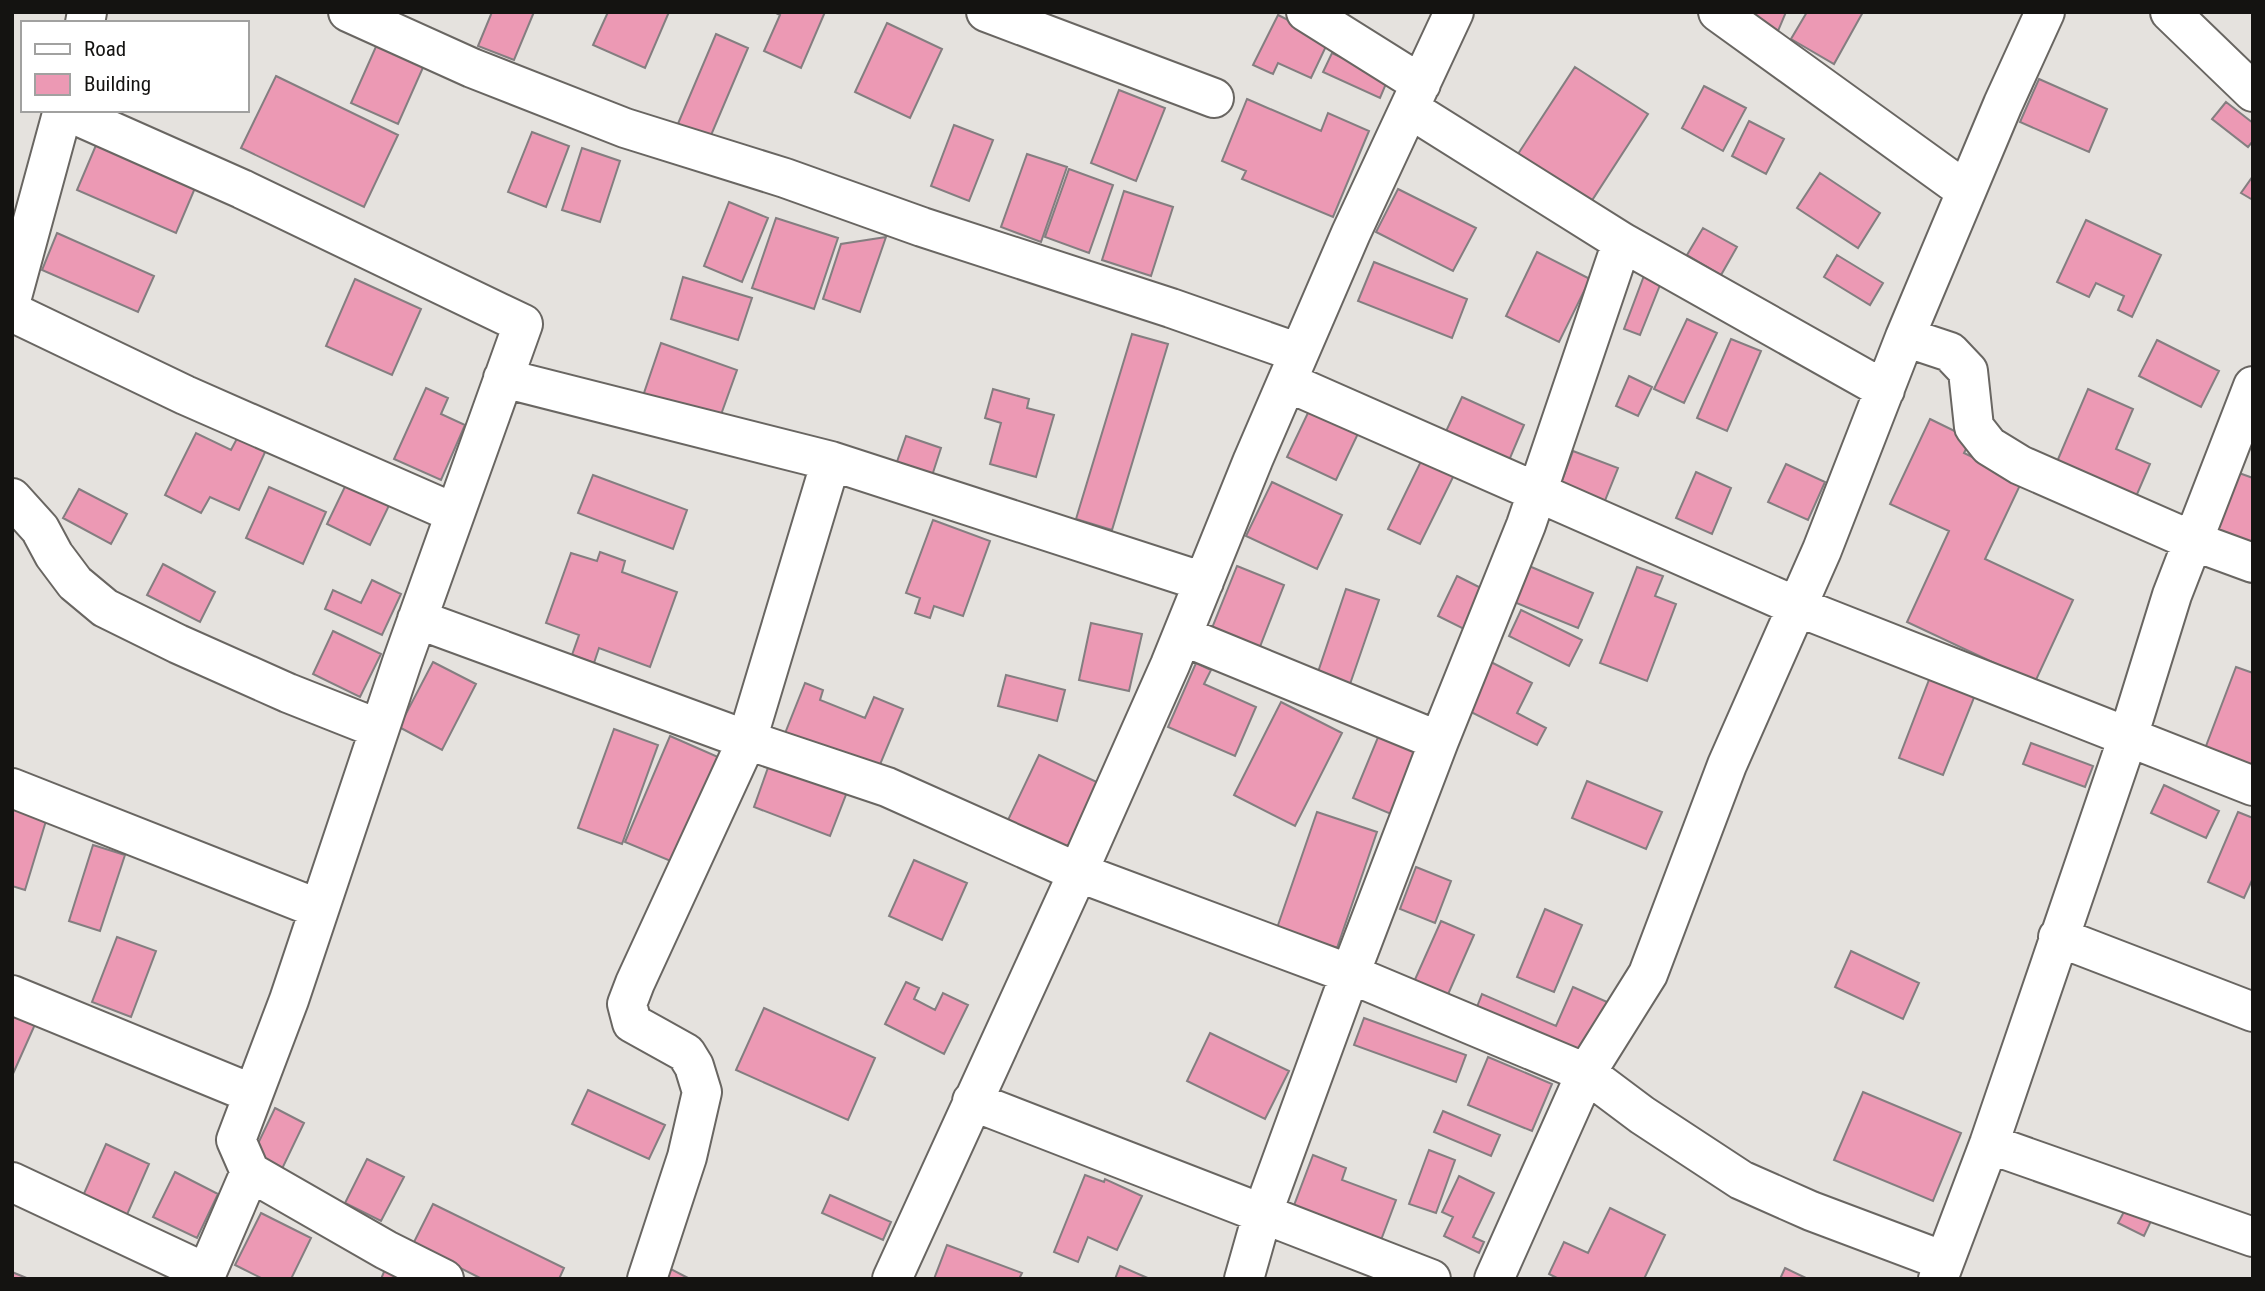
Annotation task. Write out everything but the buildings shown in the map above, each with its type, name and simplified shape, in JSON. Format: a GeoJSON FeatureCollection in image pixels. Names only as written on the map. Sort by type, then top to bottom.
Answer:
{"type":"FeatureCollection","features":[{"type":"Feature","properties":{"kind":"street"},"geometry":{"type":"LineString","coordinates":[[348,12],[401,23],[472,68],[625,128],[785,178],[922,227],[1147,300],[1293,368],[1537,493],[1798,607],[2253,786]]}},
{"type":"Feature","properties":{"kind":"street"},"geometry":{"type":"LineString","coordinates":[[986,12],[1214,98]]}},
{"type":"Feature","properties":{"kind":"street"},"geometry":{"type":"LineString","coordinates":[[1307,12],[1416,96],[1622,242],[1885,390]]}},
{"type":"Feature","properties":{"kind":"street"},"geometry":{"type":"LineString","coordinates":[[892,1279],[1182,636],[1351,233],[1454,12]]}},
{"type":"Feature","properties":{"kind":"street"},"geometry":{"type":"LineString","coordinates":[[1718,12],[1966,191]]}},
{"type":"Feature","properties":{"kind":"street"},"geometry":{"type":"LineString","coordinates":[[1494,1279],[1586,1073],[1648,974],[1727,765],[1798,607],[1905,337],[2045,12]]}},
{"type":"Feature","properties":{"kind":"street"},"geometry":{"type":"LineString","coordinates":[[2170,12],[2253,92]]}},
{"type":"Feature","properties":{"kind":"street"},"geometry":{"type":"LineString","coordinates":[[12,297],[23,217],[63,112]]}},
{"type":"Feature","properties":{"kind":"street"},"geometry":{"type":"LineString","coordinates":[[69,112],[242,189],[523,324],[417,619],[289,1000],[236,1140],[250,1172],[378,1264],[444,1279]]}},
{"type":"Feature","properties":{"kind":"street"},"geometry":{"type":"LineString","coordinates":[[1244,1279],[1263,1212],[1350,974],[1537,493],[1622,242]]}},
{"type":"Feature","properties":{"kind":"street"},"geometry":{"type":"LineString","coordinates":[[12,312],[186,395],[454,513]]}},
{"type":"Feature","properties":{"kind":"street"},"geometry":{"type":"LineString","coordinates":[[1905,337],[1950,352],[1968,371],[1974,427],[1989,446],[2020,465],[2193,541],[2253,563]]}},
{"type":"Feature","properties":{"kind":"street"},"geometry":{"type":"LineString","coordinates":[[503,379],[831,461],[1204,582]]}},
{"type":"Feature","properties":{"kind":"street"},"geometry":{"type":"LineString","coordinates":[[417,619],[747,740],[887,787],[1077,872],[1350,974],[1586,1073],[1642,1115],[1741,1180],[1941,1270],[1989,1144],[2128,737],[2172,595],[2253,386]]}},
{"type":"Feature","properties":{"kind":"street"},"geometry":{"type":"LineString","coordinates":[[647,1279],[687,1157],[702,1091],[694,1066],[685,1053],[632,1023],[627,1004],[747,740],[831,461]]}},
{"type":"Feature","properties":{"kind":"street"},"geometry":{"type":"LineString","coordinates":[[12,498],[40,529],[54,555],[75,583],[105,608],[263,682],[379,729]]}},
{"type":"Feature","properties":{"kind":"street"},"geometry":{"type":"LineString","coordinates":[[1182,636],[1439,741]]}},
{"type":"Feature","properties":{"kind":"street"},"geometry":{"type":"LineString","coordinates":[[12,788],[319,909]]}},
{"type":"Feature","properties":{"kind":"street"},"geometry":{"type":"LineString","coordinates":[[2059,937],[2253,1012]]}},
{"type":"Feature","properties":{"kind":"street"},"geometry":{"type":"LineString","coordinates":[[12,995],[253,1094]]}},
{"type":"Feature","properties":{"kind":"street"},"geometry":{"type":"LineString","coordinates":[[972,1101],[1431,1279]]}},
{"type":"Feature","properties":{"kind":"street"},"geometry":{"type":"LineString","coordinates":[[1989,1144],[2253,1237]]}},
{"type":"Feature","properties":{"kind":"street"},"geometry":{"type":"LineString","coordinates":[[12,1182],[205,1276],[250,1172]]}}]}
